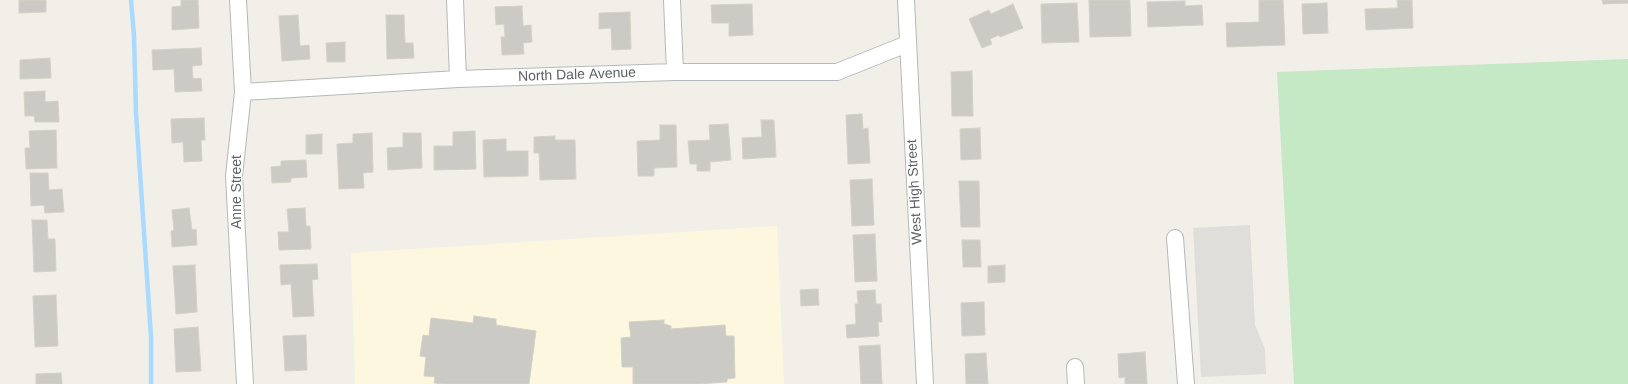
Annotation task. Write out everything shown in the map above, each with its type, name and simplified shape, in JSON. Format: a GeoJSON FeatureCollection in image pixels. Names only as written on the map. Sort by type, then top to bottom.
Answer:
{"type":"FeatureCollection","features":[{"type":"Feature","properties":{"kind":"street","name":"Anne Street"},"geometry":{"type":"LineString","coordinates":[[238,0],[242,92],[234,176],[245,384]]}},
{"type":"Feature","properties":{"kind":"street"},"geometry":{"type":"LineString","coordinates":[[455,0],[458,79]]}},
{"type":"Feature","properties":{"kind":"street"},"geometry":{"type":"LineString","coordinates":[[672,0],[675,72]]}},
{"type":"Feature","properties":{"kind":"street","name":"West High Street"},"geometry":{"type":"LineString","coordinates":[[906,0],[925,384]]}},
{"type":"Feature","properties":{"kind":"street","name":"North Dale Avenue"},"geometry":{"type":"LineString","coordinates":[[242,92],[458,79],[675,72],[837,72],[907,44]]}},
{"type":"Feature","properties":{"kind":"street"},"geometry":{"type":"LineString","coordinates":[[1175,238],[1186,384]]}},
{"type":"Feature","properties":{"kind":"street"},"geometry":{"type":"LineString","coordinates":[[1075,367],[1076,384]]}},
{"type":"Feature","properties":{"kind":"shaded area"},"geometry":{"type":"Polygon","coordinates":[[[1250,225],[1255,325],[1265,349],[1266,374],[1201,377],[1193,228],[1250,225]]]}},
{"type":"Feature","properties":{"kind":"shaded area"},"geometry":{"type":"Polygon","coordinates":[[[777,226],[784,384],[355,384],[351,253],[777,226]]]}},
{"type":"Feature","properties":{"kind":"green space"},"geometry":{"type":"Polygon","coordinates":[[[1628,59],[1628,384],[1294,384],[1277,72],[1628,59]]]}},
{"type":"Feature","properties":{"kind":"building"},"geometry":{"type":"Polygon","coordinates":[[[19,0],[46,0],[46,12],[19,13],[19,0]]]}},
{"type":"Feature","properties":{"kind":"building"},"geometry":{"type":"Polygon","coordinates":[[[181,0],[198,0],[199,28],[172,30],[172,7],[181,6],[181,0]]]}},
{"type":"Feature","properties":{"kind":"building"},"geometry":{"type":"Polygon","coordinates":[[[1089,0],[1130,0],[1131,36],[1090,37],[1089,0]]]}},
{"type":"Feature","properties":{"kind":"building"},"geometry":{"type":"Polygon","coordinates":[[[1259,0],[1283,0],[1285,45],[1227,47],[1226,23],[1259,22],[1259,0]]]}},
{"type":"Feature","properties":{"kind":"building"},"geometry":{"type":"Polygon","coordinates":[[[1397,0],[1412,0],[1413,28],[1366,30],[1365,9],[1398,8],[1397,0]]]}},
{"type":"Feature","properties":{"kind":"building"},"geometry":{"type":"Polygon","coordinates":[[[1602,0],[1628,0],[1628,3],[1603,4],[1602,0]]]}},
{"type":"Feature","properties":{"kind":"building"},"geometry":{"type":"Polygon","coordinates":[[[1185,1],[1185,6],[1202,5],[1203,25],[1148,27],[1147,2],[1185,1]]]}},
{"type":"Feature","properties":{"kind":"building"},"geometry":{"type":"Polygon","coordinates":[[[1077,3],[1079,42],[1042,43],[1041,4],[1077,3]]]}},
{"type":"Feature","properties":{"kind":"building"},"geometry":{"type":"Polygon","coordinates":[[[1327,3],[1328,33],[1303,34],[1302,4],[1327,3]]]}},
{"type":"Feature","properties":{"kind":"building"},"geometry":{"type":"Polygon","coordinates":[[[752,4],[753,35],[729,36],[729,23],[712,23],[711,5],[752,4]]]}},
{"type":"Feature","properties":{"kind":"building"},"geometry":{"type":"Polygon","coordinates":[[[1013,4],[1023,28],[1000,37],[999,35],[990,39],[992,44],[982,48],[969,19],[989,10],[991,14],[1013,4]]]}},
{"type":"Feature","properties":{"kind":"building"},"geometry":{"type":"Polygon","coordinates":[[[522,6],[523,26],[531,25],[532,42],[523,43],[524,54],[502,55],[501,37],[505,37],[504,24],[496,25],[495,7],[522,6]]]}},
{"type":"Feature","properties":{"kind":"building"},"geometry":{"type":"Polygon","coordinates":[[[630,12],[631,49],[612,50],[611,28],[599,29],[599,13],[630,12]]]}},
{"type":"Feature","properties":{"kind":"building"},"geometry":{"type":"Polygon","coordinates":[[[298,15],[300,46],[309,45],[310,59],[282,61],[279,16],[298,15]]]}},
{"type":"Feature","properties":{"kind":"building"},"geometry":{"type":"Polygon","coordinates":[[[386,15],[404,15],[405,43],[413,43],[414,58],[387,59],[386,15]]]}},
{"type":"Feature","properties":{"kind":"building"},"geometry":{"type":"Polygon","coordinates":[[[345,42],[345,62],[327,62],[326,43],[345,42]]]}},
{"type":"Feature","properties":{"kind":"building"},"geometry":{"type":"Polygon","coordinates":[[[201,48],[202,65],[192,66],[193,79],[201,78],[202,91],[175,92],[174,69],[153,70],[152,50],[201,48]]]}},
{"type":"Feature","properties":{"kind":"building"},"geometry":{"type":"Polygon","coordinates":[[[50,58],[51,78],[20,79],[20,60],[50,58]]]}},
{"type":"Feature","properties":{"kind":"building"},"geometry":{"type":"Polygon","coordinates":[[[972,71],[973,116],[952,116],[951,72],[972,71]]]}},
{"type":"Feature","properties":{"kind":"building"},"geometry":{"type":"Polygon","coordinates":[[[45,91],[45,102],[58,101],[59,122],[35,122],[34,116],[25,116],[24,92],[45,91]]]}},
{"type":"Feature","properties":{"kind":"building"},"geometry":{"type":"Polygon","coordinates":[[[862,114],[863,129],[868,128],[870,163],[848,164],[846,115],[862,114]]]}},
{"type":"Feature","properties":{"kind":"building"},"geometry":{"type":"Polygon","coordinates":[[[204,118],[205,140],[201,140],[202,161],[184,162],[183,142],[172,143],[171,119],[204,118]]]}},
{"type":"Feature","properties":{"kind":"building"},"geometry":{"type":"Polygon","coordinates":[[[761,120],[774,120],[776,157],[743,159],[742,138],[762,137],[761,120]]]}},
{"type":"Feature","properties":{"kind":"building"},"geometry":{"type":"Polygon","coordinates":[[[728,124],[731,160],[710,162],[710,171],[697,171],[697,164],[690,164],[688,141],[710,140],[709,125],[728,124]]]}},
{"type":"Feature","properties":{"kind":"building"},"geometry":{"type":"Polygon","coordinates":[[[660,125],[676,125],[677,167],[654,168],[654,176],[638,176],[637,141],[660,140],[660,125]]]}},
{"type":"Feature","properties":{"kind":"building"},"geometry":{"type":"Polygon","coordinates":[[[980,128],[981,159],[961,160],[960,129],[980,128]]]}},
{"type":"Feature","properties":{"kind":"building"},"geometry":{"type":"Polygon","coordinates":[[[56,130],[57,168],[26,169],[25,148],[30,148],[29,131],[56,130]]]}},
{"type":"Feature","properties":{"kind":"building"},"geometry":{"type":"Polygon","coordinates":[[[475,131],[476,169],[434,170],[434,146],[453,146],[453,132],[475,131]]]}},
{"type":"Feature","properties":{"kind":"building"},"geometry":{"type":"Polygon","coordinates":[[[372,133],[373,172],[363,173],[364,188],[339,189],[337,144],[353,143],[353,134],[372,133]]]}},
{"type":"Feature","properties":{"kind":"building"},"geometry":{"type":"Polygon","coordinates":[[[403,133],[421,133],[422,168],[388,170],[387,148],[403,147],[403,133]]]}},
{"type":"Feature","properties":{"kind":"building"},"geometry":{"type":"Polygon","coordinates":[[[322,134],[322,154],[306,154],[306,135],[322,134]]]}},
{"type":"Feature","properties":{"kind":"building"},"geometry":{"type":"Polygon","coordinates":[[[555,136],[555,140],[575,140],[576,179],[540,180],[539,153],[534,153],[534,137],[555,136]]]}},
{"type":"Feature","properties":{"kind":"building"},"geometry":{"type":"Polygon","coordinates":[[[506,139],[506,151],[528,151],[528,176],[484,177],[483,140],[506,139]]]}},
{"type":"Feature","properties":{"kind":"building"},"geometry":{"type":"Polygon","coordinates":[[[306,160],[307,177],[291,178],[291,182],[272,183],[271,167],[281,166],[281,161],[306,160]]]}},
{"type":"Feature","properties":{"kind":"building"},"geometry":{"type":"Polygon","coordinates":[[[30,173],[48,173],[49,190],[62,189],[64,212],[45,213],[44,205],[31,206],[30,173]]]}},
{"type":"Feature","properties":{"kind":"building"},"geometry":{"type":"Polygon","coordinates":[[[872,179],[874,225],[852,226],[850,180],[872,179]]]}},
{"type":"Feature","properties":{"kind":"building"},"geometry":{"type":"Polygon","coordinates":[[[959,181],[979,181],[980,227],[961,227],[959,181]]]}},
{"type":"Feature","properties":{"kind":"building"},"geometry":{"type":"Polygon","coordinates":[[[189,208],[192,230],[196,229],[197,245],[172,247],[171,231],[174,230],[172,210],[189,208]]]}},
{"type":"Feature","properties":{"kind":"building"},"geometry":{"type":"Polygon","coordinates":[[[305,208],[306,226],[310,226],[311,249],[279,250],[278,232],[289,232],[287,209],[305,208]]]}},
{"type":"Feature","properties":{"kind":"building"},"geometry":{"type":"Polygon","coordinates":[[[32,220],[47,220],[48,239],[55,239],[56,271],[34,272],[32,220]]]}},
{"type":"Feature","properties":{"kind":"building"},"geometry":{"type":"Polygon","coordinates":[[[875,234],[877,281],[855,282],[853,235],[875,234]]]}},
{"type":"Feature","properties":{"kind":"building"},"geometry":{"type":"Polygon","coordinates":[[[962,240],[980,240],[981,267],[963,267],[962,240]]]}},
{"type":"Feature","properties":{"kind":"building"},"geometry":{"type":"Polygon","coordinates":[[[317,264],[318,279],[312,280],[314,316],[293,317],[291,284],[281,285],[280,265],[317,264]]]}},
{"type":"Feature","properties":{"kind":"building"},"geometry":{"type":"Polygon","coordinates":[[[195,265],[197,312],[176,314],[173,266],[195,265]]]}},
{"type":"Feature","properties":{"kind":"building"},"geometry":{"type":"Polygon","coordinates":[[[1005,265],[1005,282],[988,283],[988,266],[1005,265]]]}},
{"type":"Feature","properties":{"kind":"building"},"geometry":{"type":"Polygon","coordinates":[[[818,289],[819,305],[801,306],[800,290],[818,289]]]}},
{"type":"Feature","properties":{"kind":"building"},"geometry":{"type":"Polygon","coordinates":[[[875,290],[876,304],[881,304],[882,322],[878,322],[879,336],[847,338],[846,325],[856,324],[855,304],[858,304],[857,291],[875,290]]]}},
{"type":"Feature","properties":{"kind":"building"},"geometry":{"type":"Polygon","coordinates":[[[56,295],[58,346],[35,347],[33,296],[56,295]]]}},
{"type":"Feature","properties":{"kind":"building"},"geometry":{"type":"Polygon","coordinates":[[[984,302],[985,335],[962,336],[961,303],[984,302]]]}},
{"type":"Feature","properties":{"kind":"building"},"geometry":{"type":"Polygon","coordinates":[[[474,316],[496,319],[496,325],[536,331],[529,384],[445,384],[434,383],[435,377],[424,376],[426,357],[420,356],[423,335],[429,336],[431,318],[473,323],[474,316]]]}},
{"type":"Feature","properties":{"kind":"building"},"geometry":{"type":"Polygon","coordinates":[[[664,320],[664,324],[671,326],[671,329],[725,325],[726,336],[734,336],[735,378],[727,379],[727,382],[698,384],[633,384],[633,367],[622,367],[621,338],[631,337],[629,322],[664,320]]]}},
{"type":"Feature","properties":{"kind":"building"},"geometry":{"type":"Polygon","coordinates":[[[198,327],[201,371],[176,372],[174,329],[198,327]]]}},
{"type":"Feature","properties":{"kind":"building"},"geometry":{"type":"Polygon","coordinates":[[[306,335],[307,370],[285,371],[283,336],[306,335]]]}},
{"type":"Feature","properties":{"kind":"building"},"geometry":{"type":"Polygon","coordinates":[[[880,345],[882,384],[861,384],[859,346],[880,345]]]}},
{"type":"Feature","properties":{"kind":"building"},"geometry":{"type":"Polygon","coordinates":[[[1145,352],[1147,384],[1125,384],[1125,377],[1119,378],[1118,354],[1145,352]]]}},
{"type":"Feature","properties":{"kind":"building"},"geometry":{"type":"Polygon","coordinates":[[[986,353],[988,384],[966,384],[965,354],[986,353]]]}},
{"type":"Feature","properties":{"kind":"building"},"geometry":{"type":"Polygon","coordinates":[[[61,373],[62,384],[36,384],[36,374],[61,373]]]}},
{"type":"Feature","properties":{"kind":"waterway"},"geometry":{"type":"LineString","coordinates":[[131,0],[134,36],[136,113],[151,337],[151,384]]}}]}
